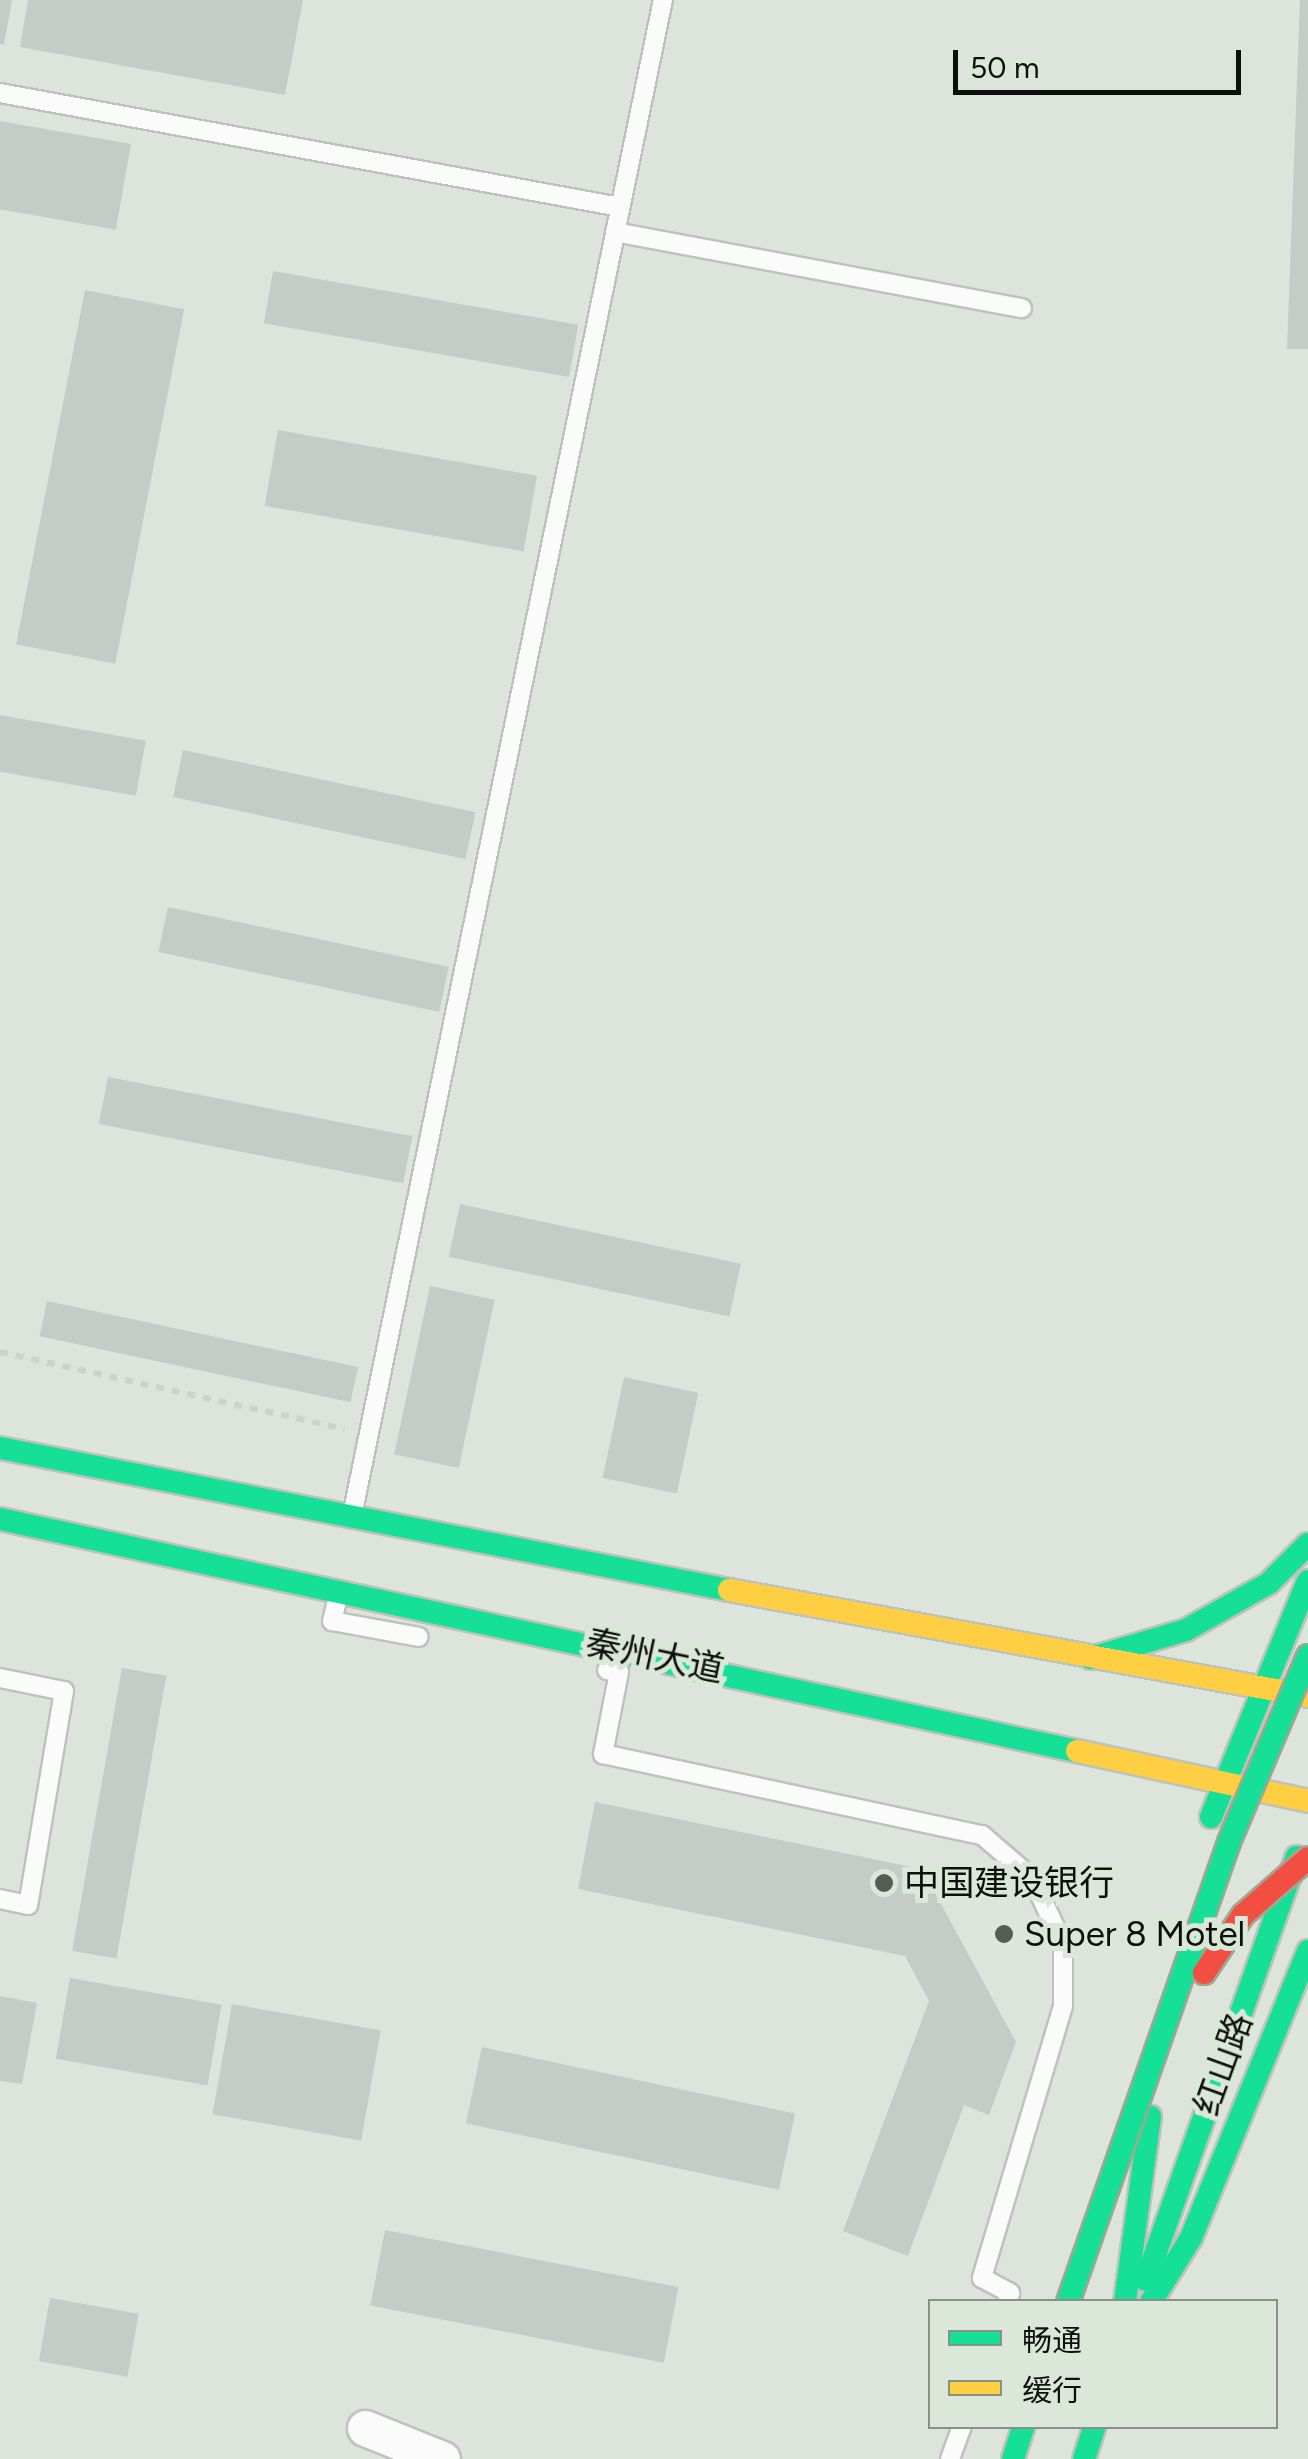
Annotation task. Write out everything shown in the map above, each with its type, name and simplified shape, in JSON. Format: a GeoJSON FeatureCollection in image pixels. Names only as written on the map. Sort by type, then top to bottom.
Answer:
{"type":"FeatureCollection","features":[{"type":"Feature","properties":{"kind":"main road"},"geometry":{"type":"LineString","coordinates":[[0,1448],[351,1522],[1256,1694],[1308,1696]]}},
{"type":"Feature","properties":{"kind":"main road","name":"秦州大道"},"geometry":{"type":"LineString","coordinates":[[0,1519],[340,1586],[1308,1801]]}},
{"type":"Feature","properties":{"kind":"main road"},"geometry":{"type":"LineString","coordinates":[[1083,1661],[1186,1630],[1269,1584],[1308,1544]]}},
{"type":"Feature","properties":{"kind":"main road","name":"红山路"},"geometry":{"type":"LineString","coordinates":[[1125,2299],[1128,2234],[1219,1780],[1308,1582]]}},
{"type":"Feature","properties":{"kind":"main road","name":"红山路"},"geometry":{"type":"LineString","coordinates":[[1069,2299],[1229,1842],[1308,1656]]}},
{"type":"Feature","properties":{"kind":"main road","name":"红山路"},"geometry":{"type":"LineString","coordinates":[[1140,2299],[1308,1826]]}},
{"type":"Feature","properties":{"kind":"main road"},"geometry":{"type":"LineString","coordinates":[[1143,2086],[1218,1948],[1308,1858]]}},
{"type":"Feature","properties":{"kind":"main road"},"geometry":{"type":"LineString","coordinates":[[1153,2299],[1191,2238],[1308,1951]]}},
{"type":"Feature","properties":{"kind":"main road"},"geometry":{"type":"LineString","coordinates":[[1013,2459],[1023,2429]]}},
{"type":"Feature","properties":{"kind":"main road"},"geometry":{"type":"LineString","coordinates":[[1084,2459],[1094,2429]]}},
{"type":"Feature","properties":{"kind":"street"},"geometry":{"type":"LineString","coordinates":[[365,2428],[442,2459]]}},
{"type":"Feature","properties":{"kind":"lane"},"geometry":{"type":"LineString","coordinates":[[351,1522],[663,0]]}},
{"type":"Feature","properties":{"kind":"lane"},"geometry":{"type":"LineString","coordinates":[[0,93],[620,207]]}},
{"type":"Feature","properties":{"kind":"lane"},"geometry":{"type":"LineString","coordinates":[[615,232],[1022,308]]}},
{"type":"Feature","properties":{"kind":"lane"},"geometry":{"type":"LineString","coordinates":[[340,1586],[332,1621],[446,1642]]}},
{"type":"Feature","properties":{"kind":"lane"},"geometry":{"type":"LineString","coordinates":[[504,1652],[618,1672],[603,1754],[982,1835],[1032,1878],[1064,1944],[1063,2006],[982,2278],[1010,2293],[1008,2299]]}},
{"type":"Feature","properties":{"kind":"lane"},"geometry":{"type":"LineString","coordinates":[[0,1678],[64,1691],[28,1904],[0,1899]]}},
{"type":"Feature","properties":{"kind":"lane"},"geometry":{"type":"LineString","coordinates":[[950,2459],[961,2429]]}},
{"type":"Feature","properties":{"kind":"path"},"geometry":{"type":"LineString","coordinates":[[0,1352],[368,1435]]}},
{"type":"Feature","properties":{"kind":"building"},"geometry":{"type":"Polygon","coordinates":[[[0,0],[12,0],[4,45],[0,44],[0,0]]]}},
{"type":"Feature","properties":{"kind":"building"},"geometry":{"type":"Polygon","coordinates":[[[28,0],[303,0],[285,95],[20,47],[28,0]]]}},
{"type":"Feature","properties":{"kind":"building"},"geometry":{"type":"Polygon","coordinates":[[[1300,0],[1308,0],[1308,349],[1287,349],[1300,0]]]}},
{"type":"Feature","properties":{"kind":"building"},"geometry":{"type":"Polygon","coordinates":[[[0,121],[131,144],[116,230],[0,209],[0,121]]]}},
{"type":"Feature","properties":{"kind":"building"},"geometry":{"type":"Polygon","coordinates":[[[273,271],[578,325],[569,377],[264,323],[273,271]]]}},
{"type":"Feature","properties":{"kind":"building"},"geometry":{"type":"Polygon","coordinates":[[[85,290],[184,309],[115,664],[16,644],[85,290]]]}},
{"type":"Feature","properties":{"kind":"building"},"geometry":{"type":"Polygon","coordinates":[[[278,430],[537,476],[524,551],[265,506],[278,430]]]}},
{"type":"Feature","properties":{"kind":"building"},"geometry":{"type":"Polygon","coordinates":[[[0,715],[146,741],[136,796],[0,772],[0,715]]]}},
{"type":"Feature","properties":{"kind":"building"},"geometry":{"type":"Polygon","coordinates":[[[183,750],[475,812],[465,859],[173,797],[183,750]]]}},
{"type":"Feature","properties":{"kind":"building"},"geometry":{"type":"Polygon","coordinates":[[[168,907],[449,967],[439,1012],[158,952],[168,907]]]}},
{"type":"Feature","properties":{"kind":"building"},"geometry":{"type":"Polygon","coordinates":[[[108,1077],[412,1136],[403,1183],[99,1124],[108,1077]]]}},
{"type":"Feature","properties":{"kind":"building"},"geometry":{"type":"Polygon","coordinates":[[[460,1204],[741,1264],[730,1316],[449,1257],[460,1204]]]}},
{"type":"Feature","properties":{"kind":"building"},"geometry":{"type":"Polygon","coordinates":[[[430,1286],[495,1300],[459,1468],[394,1454],[430,1286]]]}},
{"type":"Feature","properties":{"kind":"building"},"geometry":{"type":"Polygon","coordinates":[[[47,1301],[358,1367],[351,1402],[40,1336],[47,1301]]]}},
{"type":"Feature","properties":{"kind":"building"},"geometry":{"type":"Polygon","coordinates":[[[624,1377],[698,1393],[677,1494],[603,1478],[624,1377]]]}},
{"type":"Feature","properties":{"kind":"building"},"geometry":{"type":"Polygon","coordinates":[[[122,1668],[166,1676],[116,1958],[72,1951],[122,1668]]]}},
{"type":"Feature","properties":{"kind":"building"},"geometry":{"type":"Polygon","coordinates":[[[595,1802],[922,1869],[1016,2042],[989,2115],[964,2105],[908,2256],[843,2231],[929,2001],[905,1956],[578,1889],[595,1802]]]}},
{"type":"Feature","properties":{"kind":"building"},"geometry":{"type":"Polygon","coordinates":[[[70,1978],[222,2005],[207,2085],[56,2059],[70,1978]]]}},
{"type":"Feature","properties":{"kind":"building"},"geometry":{"type":"Polygon","coordinates":[[[0,1996],[37,2003],[22,2084],[0,2081],[0,1996]]]}},
{"type":"Feature","properties":{"kind":"building"},"geometry":{"type":"Polygon","coordinates":[[[232,2004],[381,2030],[361,2141],[213,2114],[232,2004]]]}},
{"type":"Feature","properties":{"kind":"building"},"geometry":{"type":"Polygon","coordinates":[[[482,2047],[795,2114],[779,2190],[466,2123],[482,2047]]]}},
{"type":"Feature","properties":{"kind":"building"},"geometry":{"type":"Polygon","coordinates":[[[385,2230],[679,2287],[664,2363],[370,2306],[385,2230]]]}},
{"type":"Feature","properties":{"kind":"building"},"geometry":{"type":"Polygon","coordinates":[[[50,2298],[139,2314],[128,2377],[39,2361],[50,2298]]]}},
{"type":"Feature","properties":{"kind":"traffic: fast"},"geometry":{"type":"LineString","coordinates":[[0,1448],[729,1590]]}},
{"type":"Feature","properties":{"kind":"traffic: fast"},"geometry":{"type":"LineString","coordinates":[[0,1519],[1077,1751]]}},
{"type":"Feature","properties":{"kind":"traffic: fast"},"geometry":{"type":"LineString","coordinates":[[1091,1658],[1186,1630],[1269,1583],[1308,1544]]}},
{"type":"Feature","properties":{"kind":"traffic: fast"},"geometry":{"type":"LineString","coordinates":[[1211,1817],[1308,1581]]}},
{"type":"Feature","properties":{"kind":"traffic: fast"},"geometry":{"type":"LineString","coordinates":[[1069,2299],[1229,1842],[1308,1656]]}},
{"type":"Feature","properties":{"kind":"traffic: fast"},"geometry":{"type":"LineString","coordinates":[[1146,2280],[1297,1857]]}},
{"type":"Feature","properties":{"kind":"traffic: fast"},"geometry":{"type":"LineString","coordinates":[[1153,2299],[1191,2238],[1308,1951]]}},
{"type":"Feature","properties":{"kind":"traffic: fast"},"geometry":{"type":"LineString","coordinates":[[1125,2299],[1150,2117]]}},
{"type":"Feature","properties":{"kind":"traffic: fast"},"geometry":{"type":"LineString","coordinates":[[1013,2459],[1023,2429]]}},
{"type":"Feature","properties":{"kind":"traffic: fast"},"geometry":{"type":"LineString","coordinates":[[1084,2459],[1094,2429]]}},
{"type":"Feature","properties":{"kind":"traffic: slow"},"geometry":{"type":"LineString","coordinates":[[729,1590],[1308,1696]]}},
{"type":"Feature","properties":{"kind":"traffic: slow"},"geometry":{"type":"LineString","coordinates":[[1077,1751],[1308,1801]]}},
{"type":"Feature","properties":{"kind":"traffic: jam"},"geometry":{"type":"LineString","coordinates":[[1204,1973],[1243,1915],[1308,1858]]}},
{"type":"Feature","properties":{"kind":"place","name":"中国建设银行"},"geometry":{"type":"Point","coordinates":[884,1883]}},
{"type":"Feature","properties":{"kind":"place","name":"Super 8 Motel"},"geometry":{"type":"Point","coordinates":[1004,1934]}}]}
